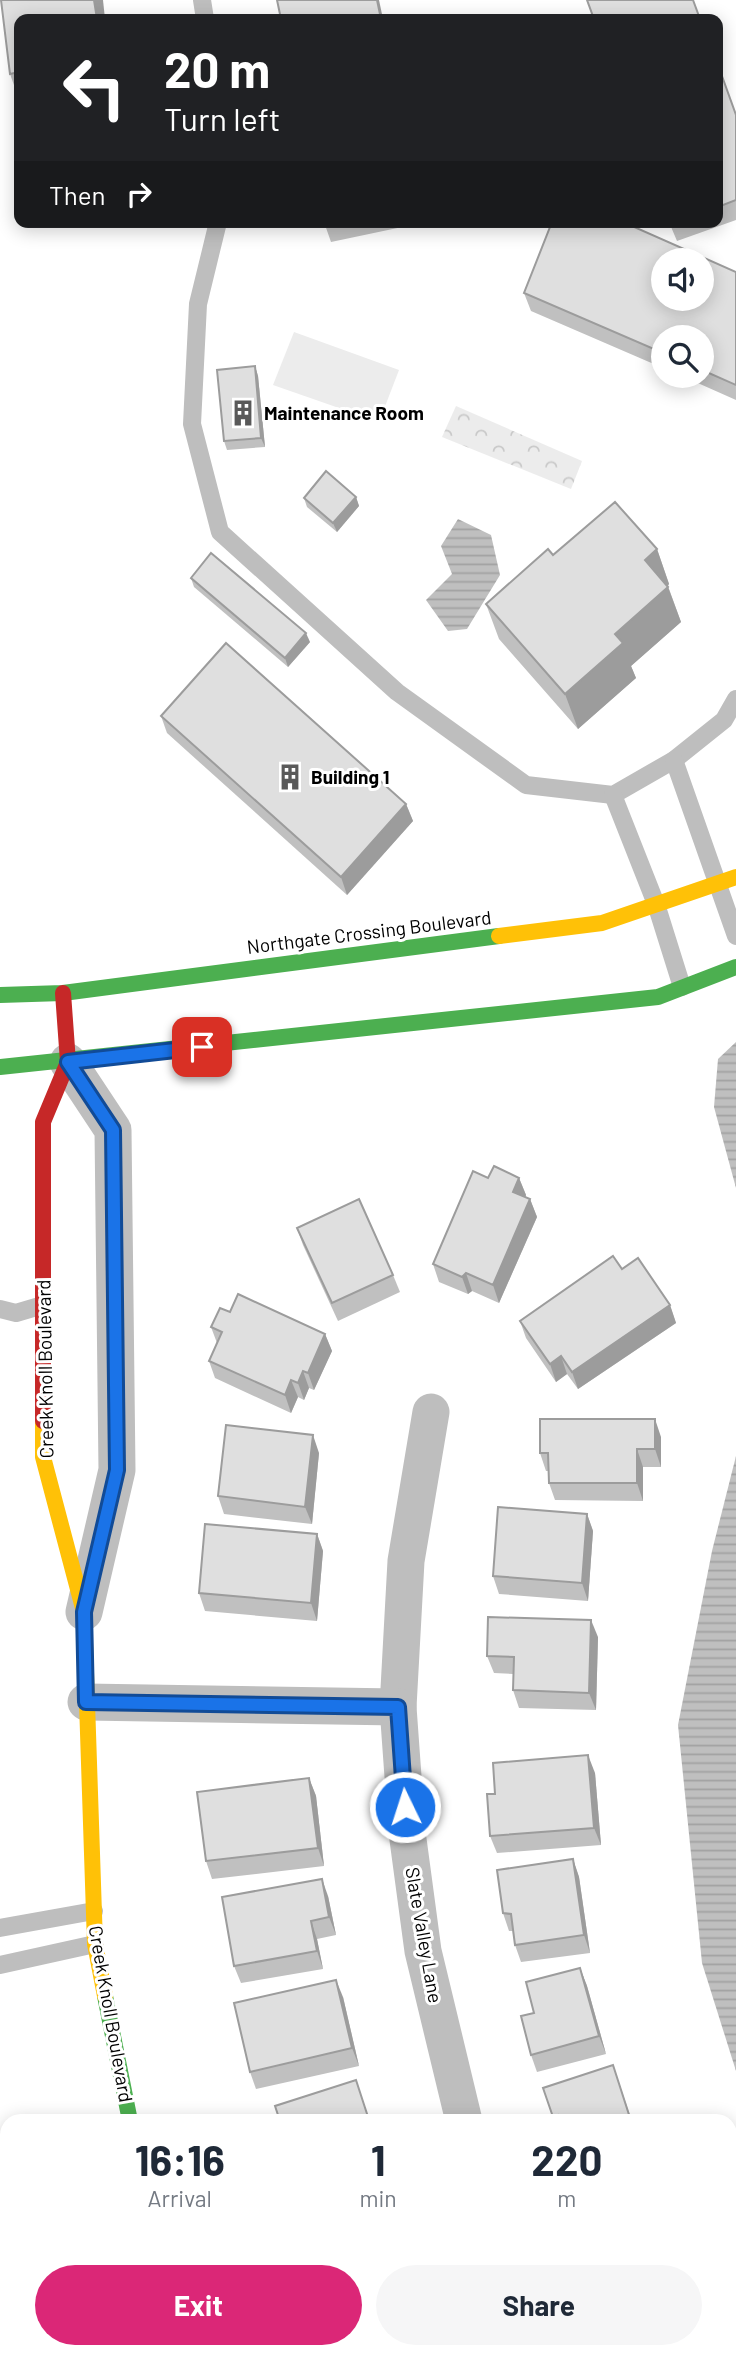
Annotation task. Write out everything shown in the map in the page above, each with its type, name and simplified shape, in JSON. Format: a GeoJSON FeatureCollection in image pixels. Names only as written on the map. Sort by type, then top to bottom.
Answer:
{"type":"FeatureCollection","features":[{"type":"Feature","properties":{"kind":"street","name":"Northgate Crossing Boulevard"},"geometry":{"type":"LineString","coordinates":[[0,995],[63,993],[602,923],[736,877]]}},
{"type":"Feature","properties":{"kind":"street"},"geometry":{"type":"LineString","coordinates":[[0,1068],[658,997],[736,967]]}},
{"type":"Feature","properties":{"kind":"street","name":"Creek Knoll Boulevard"},"geometry":{"type":"LineString","coordinates":[[63,993],[68,1062],[43,1122],[43,1457],[84,1612],[95,1944],[129,2114]]}},
{"type":"Feature","properties":{"kind":"street"},"geometry":{"type":"LineString","coordinates":[[68,1062],[113,1130],[117,1470],[84,1612]]}},
{"type":"Feature","properties":{"kind":"street","name":"Slate Valley Lane"},"geometry":{"type":"LineString","coordinates":[[431,1412],[406,1561],[398,1707],[407,1832],[423,1951],[461,2114]]}},
{"type":"Feature","properties":{"kind":"street"},"geometry":{"type":"LineString","coordinates":[[86,1702],[398,1707]]}},
{"type":"Feature","properties":{"kind":"lane"},"geometry":{"type":"LineString","coordinates":[[217,228],[198,304],[192,424],[220,532],[397,692],[526,785],[612,795],[674,760],[724,720],[736,699]]}},
{"type":"Feature","properties":{"kind":"lane"},"geometry":{"type":"LineString","coordinates":[[674,760],[736,936]]}},
{"type":"Feature","properties":{"kind":"lane"},"geometry":{"type":"LineString","coordinates":[[612,795],[656,904],[682,987]]}},
{"type":"Feature","properties":{"kind":"lane"},"geometry":{"type":"LineString","coordinates":[[0,1309],[16,1313],[43,1305]]}},
{"type":"Feature","properties":{"kind":"lane"},"geometry":{"type":"LineString","coordinates":[[0,1928],[94,1911]]}},
{"type":"Feature","properties":{"kind":"lane"},"geometry":{"type":"LineString","coordinates":[[0,1965],[95,1944]]}},
{"type":"Feature","properties":{"kind":"green space"},"geometry":{"type":"Polygon","coordinates":[[[294,332],[399,370],[379,422],[273,385],[294,332]]]}},
{"type":"Feature","properties":{"kind":"green space"},"geometry":{"type":"Polygon","coordinates":[[[456,406],[582,461],[571,489],[442,437],[456,406]]]}},
{"type":"Feature","properties":{"kind":"shaded area"},"geometry":{"type":"Polygon","coordinates":[[[458,519],[491,535],[500,575],[467,629],[448,631],[426,600],[452,574],[441,546],[458,519]]]}},
{"type":"Feature","properties":{"kind":"shaded area"},"geometry":{"type":"Polygon","coordinates":[[[736,1042],[736,1188],[714,1107],[718,1059],[736,1042]]]}},
{"type":"Feature","properties":{"kind":"shaded area"},"geometry":{"type":"Polygon","coordinates":[[[736,1456],[736,2071],[702,1963],[678,1725],[712,1551],[736,1456]]]}},
{"type":"Feature","properties":{"kind":"building"},"geometry":{"type":"Polygon","coordinates":[[[1,0],[94,0],[96,14],[14,14],[14,73],[10,74],[1,0]]]}},
{"type":"Feature","properties":{"kind":"building"},"geometry":{"type":"Polygon","coordinates":[[[277,0],[377,0],[380,14],[280,14],[277,0]]]}},
{"type":"Feature","properties":{"kind":"building"},"geometry":{"type":"Polygon","coordinates":[[[587,0],[693,0],[698,14],[592,14],[587,0]]]}},
{"type":"Feature","properties":{"kind":"building"},"geometry":{"type":"Polygon","coordinates":[[[723,79],[736,115],[736,200],[723,205],[723,79]]]}},
{"type":"Feature","properties":{"kind":"building"},"geometry":{"type":"Polygon","coordinates":[[[550,228],[637,228],[682,248],[651,248],[651,311],[714,311],[714,262],[736,272],[736,385],[714,375],[714,325],[651,325],[651,348],[524,293],[550,228]]]}},
{"type":"Feature","properties":{"kind":"building","name":"Maintenance Room"},"geometry":{"type":"Polygon","coordinates":[[[255,366],[261,438],[224,441],[217,370],[255,366]]]}},
{"type":"Feature","properties":{"kind":"building"},"geometry":{"type":"Polygon","coordinates":[[[326,471],[356,497],[333,523],[304,498],[326,471]]]}},
{"type":"Feature","properties":{"kind":"building"},"geometry":{"type":"Polygon","coordinates":[[[615,502],[657,549],[645,560],[668,587],[615,634],[623,643],[565,694],[486,604],[548,549],[553,555],[615,502]]]}},
{"type":"Feature","properties":{"kind":"building"},"geometry":{"type":"Polygon","coordinates":[[[211,553],[306,633],[285,658],[191,578],[211,553]]]}},
{"type":"Feature","properties":{"kind":"building","name":"Building 1"},"geometry":{"type":"Polygon","coordinates":[[[226,643],[406,804],[341,877],[161,716],[226,643]]]}},
{"type":"Feature","properties":{"kind":"building"},"geometry":{"type":"Polygon","coordinates":[[[494,1166],[519,1178],[513,1192],[530,1199],[493,1285],[466,1273],[462,1277],[433,1264],[473,1171],[488,1178],[494,1166]]]}},
{"type":"Feature","properties":{"kind":"building"},"geometry":{"type":"Polygon","coordinates":[[[359,1199],[393,1275],[332,1303],[297,1228],[359,1199]]]}},
{"type":"Feature","properties":{"kind":"building"},"geometry":{"type":"Polygon","coordinates":[[[613,1256],[622,1269],[638,1258],[670,1305],[572,1372],[561,1356],[550,1364],[520,1321],[613,1256]]]}},
{"type":"Feature","properties":{"kind":"building"},"geometry":{"type":"Polygon","coordinates":[[[238,1294],[325,1334],[308,1373],[303,1371],[298,1383],[291,1380],[285,1395],[209,1361],[222,1332],[211,1327],[220,1308],[230,1312],[238,1294]]]}},
{"type":"Feature","properties":{"kind":"building"},"geometry":{"type":"Polygon","coordinates":[[[540,1419],[655,1419],[655,1449],[637,1449],[637,1483],[549,1483],[548,1453],[540,1453],[540,1419]]]}},
{"type":"Feature","properties":{"kind":"building"},"geometry":{"type":"Polygon","coordinates":[[[226,1425],[313,1435],[305,1507],[218,1496],[226,1425]]]}},
{"type":"Feature","properties":{"kind":"building"},"geometry":{"type":"Polygon","coordinates":[[[498,1507],[587,1514],[582,1583],[493,1576],[498,1507]]]}},
{"type":"Feature","properties":{"kind":"building"},"geometry":{"type":"Polygon","coordinates":[[[205,1524],[317,1534],[311,1603],[199,1593],[205,1524]]]}},
{"type":"Feature","properties":{"kind":"building"},"geometry":{"type":"Polygon","coordinates":[[[488,1617],[591,1620],[589,1693],[513,1690],[514,1657],[487,1656],[488,1617]]]}},
{"type":"Feature","properties":{"kind":"building"},"geometry":{"type":"Polygon","coordinates":[[[588,1755],[594,1828],[490,1836],[487,1794],[495,1794],[493,1763],[588,1755]]]}},
{"type":"Feature","properties":{"kind":"building"},"geometry":{"type":"Polygon","coordinates":[[[309,1778],[318,1848],[206,1861],[197,1792],[309,1778]]]}},
{"type":"Feature","properties":{"kind":"building"},"geometry":{"type":"Polygon","coordinates":[[[573,1859],[584,1935],[515,1945],[511,1914],[503,1913],[497,1870],[573,1859]]]}},
{"type":"Feature","properties":{"kind":"building"},"geometry":{"type":"Polygon","coordinates":[[[322,1879],[329,1917],[311,1921],[317,1951],[234,1966],[222,1897],[322,1879]]]}},
{"type":"Feature","properties":{"kind":"building"},"geometry":{"type":"Polygon","coordinates":[[[580,1968],[599,2036],[531,2055],[521,2016],[534,2013],[526,1982],[580,1968]]]}},
{"type":"Feature","properties":{"kind":"building"},"geometry":{"type":"Polygon","coordinates":[[[336,1980],[352,2048],[250,2072],[234,2003],[336,1980]]]}},
{"type":"Feature","properties":{"kind":"building"},"geometry":{"type":"Polygon","coordinates":[[[613,2065],[629,2114],[552,2114],[543,2088],[613,2065]]]}},
{"type":"Feature","properties":{"kind":"building"},"geometry":{"type":"Polygon","coordinates":[[[356,2080],[367,2114],[278,2114],[275,2106],[356,2080]]]}},
{"type":"Feature","properties":{"kind":"traffic: fast"},"geometry":{"type":"LineString","coordinates":[[0,995],[63,993],[499,936]]}},
{"type":"Feature","properties":{"kind":"traffic: fast"},"geometry":{"type":"LineString","coordinates":[[0,1067],[658,997],[736,967]]}},
{"type":"Feature","properties":{"kind":"traffic: fast"},"geometry":{"type":"LineString","coordinates":[[105,1996],[129,2114]]}},
{"type":"Feature","properties":{"kind":"traffic: slow"},"geometry":{"type":"LineString","coordinates":[[499,936],[602,923],[736,877]]}},
{"type":"Feature","properties":{"kind":"traffic: slow"},"geometry":{"type":"LineString","coordinates":[[43,1421],[43,1457],[84,1612],[95,1944],[105,1996]]}},
{"type":"Feature","properties":{"kind":"traffic: jam"},"geometry":{"type":"LineString","coordinates":[[43,1421],[43,1122],[68,1062],[63,993]]}},
{"type":"Feature","properties":{"kind":"place","name":"Maintenance Room"},"geometry":{"type":"Point","coordinates":[243,413]}},
{"type":"Feature","properties":{"kind":"place","name":"Building 1"},"geometry":{"type":"Point","coordinates":[290,777]}},
{"type":"Feature","properties":{"kind":"route"},"geometry":{"type":"LineString","coordinates":[[202,1047],[68,1062],[113,1130],[117,1470],[84,1612],[86,1702],[398,1707],[405,1807]]}}]}
